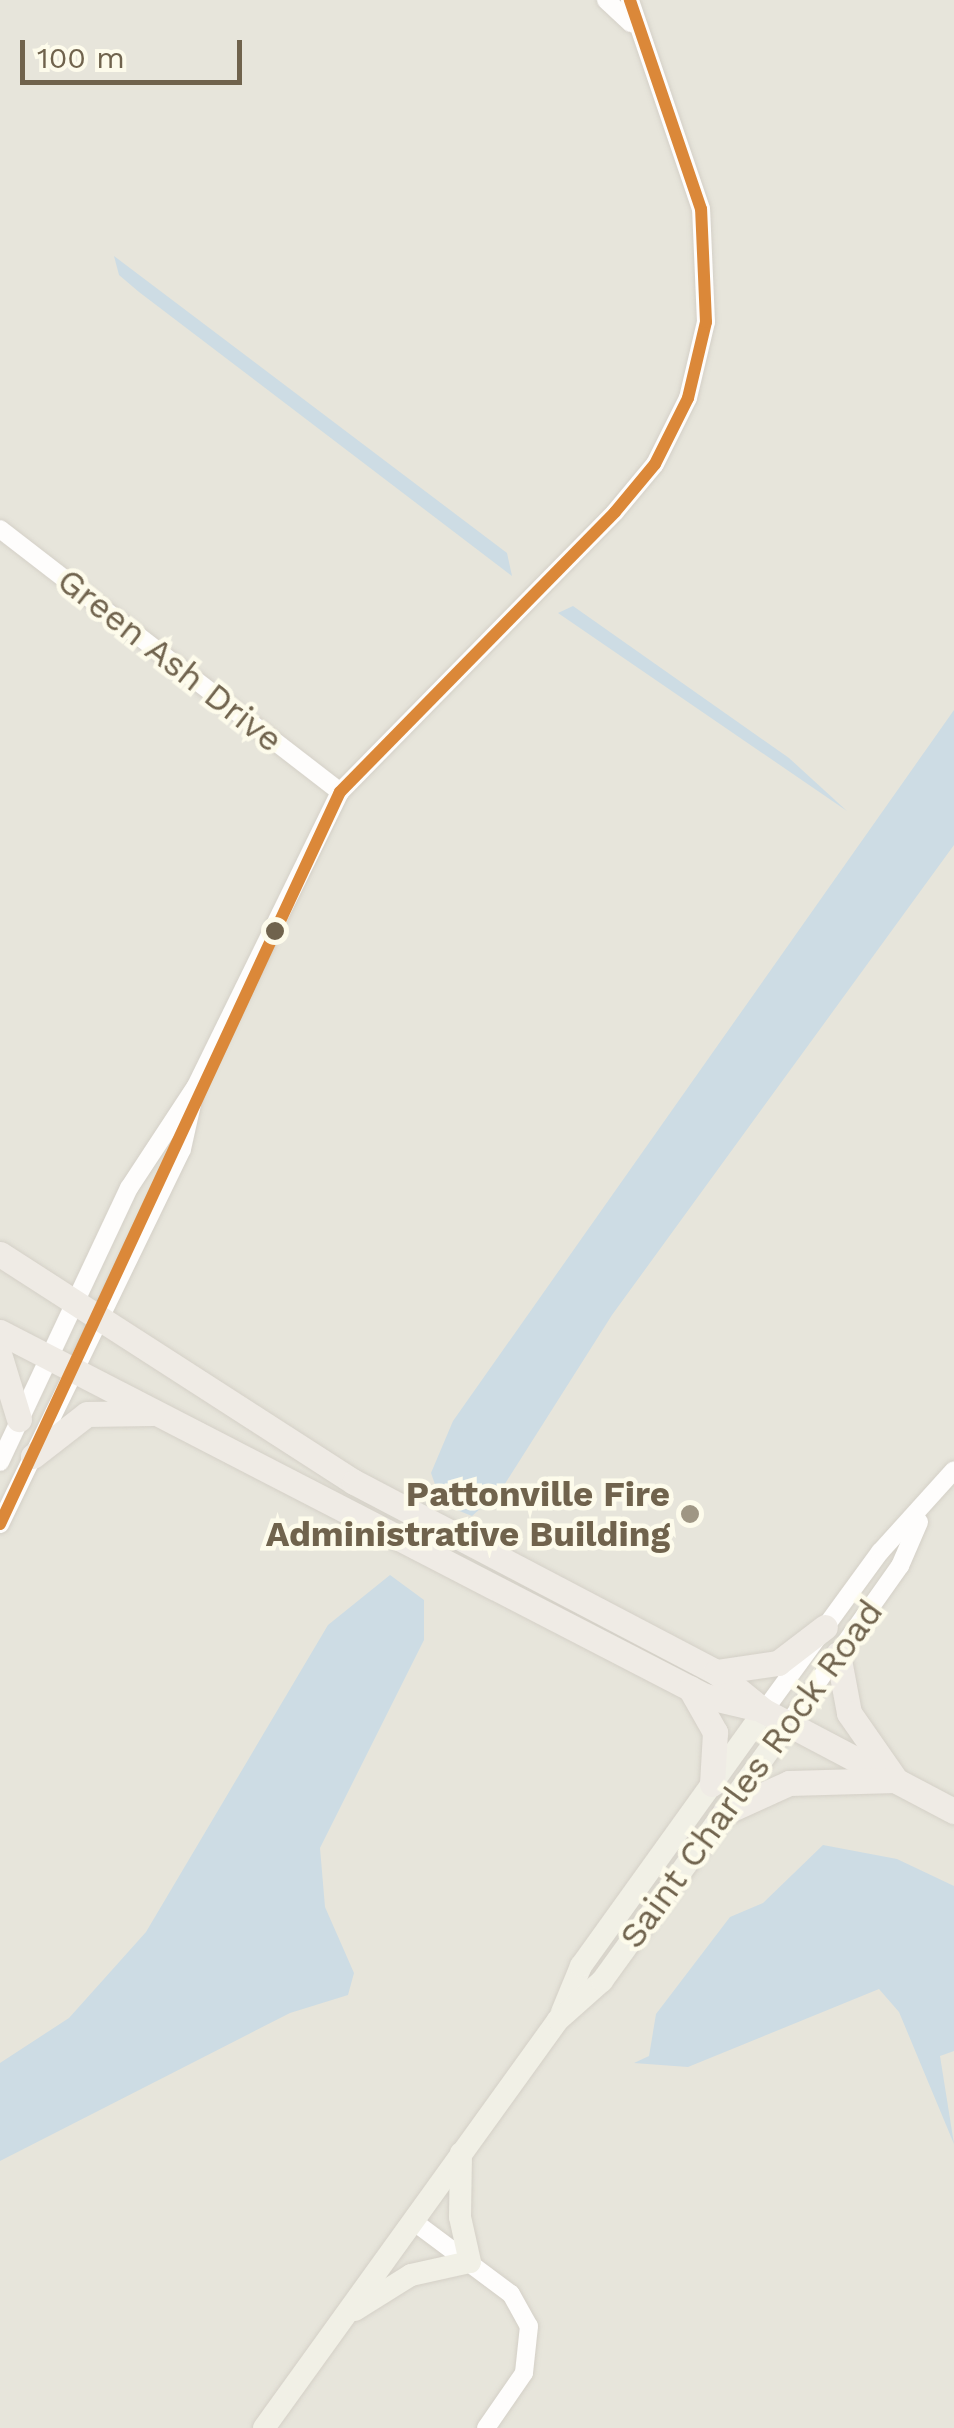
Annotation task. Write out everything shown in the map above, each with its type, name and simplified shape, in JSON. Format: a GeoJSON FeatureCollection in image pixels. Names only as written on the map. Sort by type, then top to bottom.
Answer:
{"type":"FeatureCollection","features":[{"type":"Feature","properties":{"kind":"highway"},"geometry":{"type":"LineString","coordinates":[[0,1254],[73,1306],[354,1482],[716,1672],[764,1711],[954,1811]]}},
{"type":"Feature","properties":{"kind":"highway"},"geometry":{"type":"LineString","coordinates":[[0,1332],[690,1688],[764,1711]]}},
{"type":"Feature","properties":{"kind":"highway"},"geometry":{"type":"LineString","coordinates":[[0,1358],[19,1419]]}},
{"type":"Feature","properties":{"kind":"highway"},"geometry":{"type":"LineString","coordinates":[[32,1456],[86,1414],[163,1414]]}},
{"type":"Feature","properties":{"kind":"highway"},"geometry":{"type":"LineString","coordinates":[[716,1672],[778,1662],[825,1627]]}},
{"type":"Feature","properties":{"kind":"highway"},"geometry":{"type":"LineString","coordinates":[[838,1654],[849,1713],[896,1780]]}},
{"type":"Feature","properties":{"kind":"highway"},"geometry":{"type":"LineString","coordinates":[[690,1688],[715,1732],[712,1784]]}},
{"type":"Feature","properties":{"kind":"highway"},"geometry":{"type":"LineString","coordinates":[[724,1812],[789,1783],[896,1780]]}},
{"type":"Feature","properties":{"kind":"main road","name":"Saint Charles Rock Road"},"geometry":{"type":"LineString","coordinates":[[558,2020],[580,1966],[764,1711]]}},
{"type":"Feature","properties":{"kind":"main road","name":"Saint Charles Rock Road"},"geometry":{"type":"LineString","coordinates":[[264,2428],[558,2020],[602,1981],[788,1724]]}},
{"type":"Feature","properties":{"kind":"main road"},"geometry":{"type":"LineString","coordinates":[[344,2317],[411,2275],[470,2262],[461,2153]]}},
{"type":"Feature","properties":{"kind":"street"},"geometry":{"type":"LineString","coordinates":[[606,0],[631,23]]}},
{"type":"Feature","properties":{"kind":"street"},"geometry":{"type":"LineString","coordinates":[[0,1462],[154,1140],[196,1086],[340,792],[615,512],[655,464],[688,398],[706,322],[701,209],[631,23],[630,0]]}},
{"type":"Feature","properties":{"kind":"street","name":"Green Ash Drive"},"geometry":{"type":"LineString","coordinates":[[0,529],[340,792]]}},
{"type":"Feature","properties":{"kind":"street"},"geometry":{"type":"LineString","coordinates":[[0,1524],[182,1149],[196,1086]]}},
{"type":"Feature","properties":{"kind":"street","name":"Saint Charles Rock Road"},"geometry":{"type":"LineString","coordinates":[[764,1711],[880,1552],[923,1512],[954,1470]]}},
{"type":"Feature","properties":{"kind":"street","name":"Saint Charles Rock Road"},"geometry":{"type":"LineString","coordinates":[[788,1724],[900,1566],[923,1512]]}},
{"type":"Feature","properties":{"kind":"street"},"geometry":{"type":"LineString","coordinates":[[412,2221],[511,2294],[529,2326],[524,2373],[486,2428]]}},
{"type":"Feature","properties":{"kind":"shaded area"},"geometry":{"type":"Polygon","coordinates":[[[0,0],[954,0],[954,2428],[0,2428],[0,0]]]}},
{"type":"Feature","properties":{"kind":"shaded area"},"geometry":{"type":"Polygon","coordinates":[[[114,256],[507,553],[512,576],[139,292],[119,275],[114,256]]]}},
{"type":"Feature","properties":{"kind":"shaded area"},"geometry":{"type":"Polygon","coordinates":[[[573,606],[789,758],[847,811],[558,613],[573,606]]]}},
{"type":"Feature","properties":{"kind":"shaded area"},"geometry":{"type":"Polygon","coordinates":[[[954,710],[954,845],[612,1315],[501,1490],[472,1516],[442,1504],[431,1473],[453,1421],[954,710]]]}},
{"type":"Feature","properties":{"kind":"shaded area"},"geometry":{"type":"Polygon","coordinates":[[[390,1575],[424,1600],[424,1640],[320,1848],[325,1907],[354,1973],[348,1995],[290,2013],[0,2161],[0,2063],[69,2018],[146,1932],[328,1625],[390,1575]]]}},
{"type":"Feature","properties":{"kind":"shaded area"},"geometry":{"type":"Polygon","coordinates":[[[823,1845],[897,1859],[954,1886],[954,2051],[940,2056],[954,2144],[899,2012],[879,1989],[688,2067],[634,2063],[649,2056],[656,2014],[730,1917],[763,1903],[823,1845]]]}},
{"type":"Feature","properties":{"kind":"transit line"},"geometry":{"type":"LineString","coordinates":[[0,1524],[340,792],[615,512],[655,464],[688,398],[706,322],[701,209],[630,0]]}},
{"type":"Feature","properties":{"kind":"place","name":"Pattonville Fire Administrative Building"},"geometry":{"type":"Point","coordinates":[690,1514]}}]}
